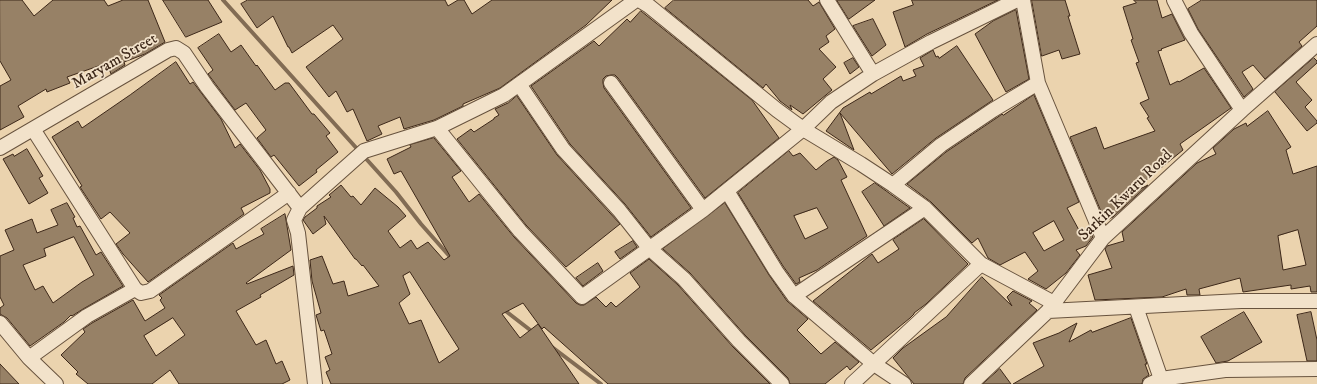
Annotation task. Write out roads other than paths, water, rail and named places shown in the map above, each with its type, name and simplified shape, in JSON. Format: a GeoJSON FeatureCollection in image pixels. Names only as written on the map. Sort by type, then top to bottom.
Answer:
{"type":"FeatureCollection","features":[{"type":"Feature","properties":{"kind":"street"},"geometry":{"type":"LineString","coordinates":[[827,0],[873,74]]}},
{"type":"Feature","properties":{"kind":"street"},"geometry":{"type":"LineString","coordinates":[[437,128],[520,231],[582,297],[703,210],[803,129],[831,102],[873,74],[930,42],[1017,0]]}},
{"type":"Feature","properties":{"kind":"street"},"geometry":{"type":"LineString","coordinates":[[1023,0],[1038,83],[1103,238]]}},
{"type":"Feature","properties":{"kind":"street"},"geometry":{"type":"LineString","coordinates":[[1174,0],[1191,33],[1242,110]]}},
{"type":"Feature","properties":{"kind":"street"},"geometry":{"type":"LineString","coordinates":[[315,384],[298,233],[294,220],[300,208],[359,155],[437,128],[504,95],[645,2],[777,110],[803,129],[893,185],[925,208],[981,264],[1051,307],[1136,306],[1241,301],[1317,301]]}},
{"type":"Feature","properties":{"kind":"street","name":"Sarkin Kwaru Road"},"geometry":{"type":"LineString","coordinates":[[971,384],[1051,307],[1103,238],[1242,110],[1317,44]]}},
{"type":"Feature","properties":{"kind":"street","name":"Maryam Street"},"geometry":{"type":"LineString","coordinates":[[0,148],[168,50],[176,48],[184,53],[207,87],[300,208]]}},
{"type":"Feature","properties":{"kind":"street"},"geometry":{"type":"LineString","coordinates":[[611,83],[703,210]]}},
{"type":"Feature","properties":{"kind":"street"},"geometry":{"type":"LineString","coordinates":[[893,185],[941,145],[993,110],[1038,83]]}},
{"type":"Feature","properties":{"kind":"street"},"geometry":{"type":"LineString","coordinates":[[519,84],[563,149],[619,210],[649,248],[684,279],[739,341],[782,384]]}},
{"type":"Feature","properties":{"kind":"street"},"geometry":{"type":"LineString","coordinates":[[33,128],[135,289],[142,293],[150,291],[289,193]]}},
{"type":"Feature","properties":{"kind":"street"},"geometry":{"type":"LineString","coordinates":[[727,191],[776,272],[794,296],[874,364],[904,384]]}},
{"type":"Feature","properties":{"kind":"street"},"geometry":{"type":"LineString","coordinates":[[794,296],[925,208]]}},
{"type":"Feature","properties":{"kind":"street"},"geometry":{"type":"LineString","coordinates":[[852,384],[981,264]]}},
{"type":"Feature","properties":{"kind":"street"},"geometry":{"type":"LineString","coordinates":[[29,358],[87,316],[135,289]]}},
{"type":"Feature","properties":{"kind":"street"},"geometry":{"type":"LineString","coordinates":[[1136,306],[1156,382],[1225,370],[1317,369]]}},
{"type":"Feature","properties":{"kind":"street"},"geometry":{"type":"LineString","coordinates":[[0,323],[29,358],[56,384]]}},
{"type":"Feature","properties":{"kind":"waterway"},"geometry":{"type":"LineString","coordinates":[[223,0],[396,192],[421,224],[452,259]]}},
{"type":"Feature","properties":{"kind":"waterway"},"geometry":{"type":"LineString","coordinates":[[503,309],[534,333]]}},
{"type":"Feature","properties":{"kind":"waterway"},"geometry":{"type":"LineString","coordinates":[[552,347],[601,384]]}}]}
